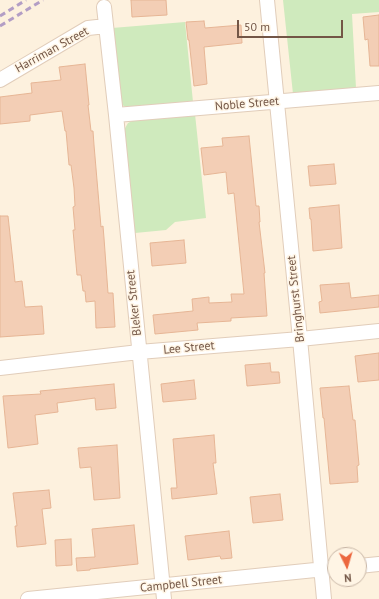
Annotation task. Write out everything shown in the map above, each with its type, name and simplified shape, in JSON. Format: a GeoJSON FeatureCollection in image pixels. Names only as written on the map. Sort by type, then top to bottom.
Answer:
{"type":"FeatureCollection","features":[{"type":"Feature","properties":{"kind":"street","name":"Bringhurst Street"},"geometry":{"type":"LineString","coordinates":[[267,0],[300,339],[327,561]]}},
{"type":"Feature","properties":{"kind":"street","name":"Bleker Street"},"geometry":{"type":"LineString","coordinates":[[104,8],[163,592]]}},
{"type":"Feature","properties":{"kind":"street","name":"Harriman Street"},"geometry":{"type":"LineString","coordinates":[[0,80],[88,28],[106,26]]}},
{"type":"Feature","properties":{"kind":"street","name":"Noble Street"},"geometry":{"type":"LineString","coordinates":[[116,115],[379,93]]}},
{"type":"Feature","properties":{"kind":"street","name":"Lee Street"},"geometry":{"type":"LineString","coordinates":[[0,368],[139,352],[379,331]]}},
{"type":"Feature","properties":{"kind":"street"},"geometry":{"type":"LineString","coordinates":[[367,565],[379,564]]}},
{"type":"Feature","properties":{"kind":"street","name":"Campbell Street"},"geometry":{"type":"LineString","coordinates":[[28,599],[163,592],[327,569]]}},
{"type":"Feature","properties":{"kind":"street","name":"Bringhurst Street"},"geometry":{"type":"LineString","coordinates":[[324,599],[327,576]]}},
{"type":"Feature","properties":{"kind":"green space"},"geometry":{"type":"Polygon","coordinates":[[[283,0],[379,0],[379,12],[352,14],[356,88],[293,94],[283,0]]]}},
{"type":"Feature","properties":{"kind":"green space"},"geometry":{"type":"Polygon","coordinates":[[[185,22],[193,102],[128,108],[122,105],[120,99],[112,28],[185,22]]]}},
{"type":"Feature","properties":{"kind":"green space"},"geometry":{"type":"Polygon","coordinates":[[[195,114],[206,218],[175,222],[166,230],[135,233],[124,130],[128,123],[134,120],[195,114]]]}},
{"type":"Feature","properties":{"kind":"building"},"geometry":{"type":"Polygon","coordinates":[[[131,0],[166,0],[167,15],[132,17],[131,0]]]}},
{"type":"Feature","properties":{"kind":"building"},"geometry":{"type":"Polygon","coordinates":[[[379,15],[379,66],[370,66],[368,39],[365,40],[363,17],[379,15]]]}},
{"type":"Feature","properties":{"kind":"building"},"geometry":{"type":"Polygon","coordinates":[[[204,21],[205,28],[241,25],[242,43],[204,47],[207,84],[194,86],[186,22],[204,21]]]}},
{"type":"Feature","properties":{"kind":"building"},"geometry":{"type":"Polygon","coordinates":[[[85,64],[91,131],[93,131],[101,227],[103,226],[108,293],[113,293],[115,327],[96,328],[95,301],[86,302],[81,275],[77,275],[73,230],[75,230],[73,207],[75,206],[74,188],[71,165],[69,165],[66,131],[62,111],[30,115],[30,121],[0,124],[0,97],[32,93],[31,83],[61,80],[59,67],[85,64]]]}},
{"type":"Feature","properties":{"kind":"building"},"geometry":{"type":"Polygon","coordinates":[[[249,136],[256,206],[259,206],[267,316],[231,318],[231,321],[197,323],[198,330],[155,334],[153,315],[193,311],[192,299],[209,297],[209,303],[232,302],[231,294],[244,294],[234,193],[228,194],[226,172],[204,175],[201,148],[223,146],[222,138],[249,136]]]}},
{"type":"Feature","properties":{"kind":"building"},"geometry":{"type":"Polygon","coordinates":[[[334,164],[336,184],[310,186],[308,166],[334,164]]]}},
{"type":"Feature","properties":{"kind":"building"},"geometry":{"type":"Polygon","coordinates":[[[339,205],[342,248],[313,251],[309,208],[339,205]]]}},
{"type":"Feature","properties":{"kind":"building"},"geometry":{"type":"Polygon","coordinates":[[[0,216],[8,216],[15,282],[22,281],[25,307],[42,306],[44,334],[0,337],[0,216]]]}},
{"type":"Feature","properties":{"kind":"building"},"geometry":{"type":"Polygon","coordinates":[[[184,240],[186,263],[152,266],[150,243],[184,240]]]}},
{"type":"Feature","properties":{"kind":"building"},"geometry":{"type":"Polygon","coordinates":[[[349,283],[351,298],[379,295],[379,307],[320,313],[319,302],[322,301],[320,285],[349,283]]]}},
{"type":"Feature","properties":{"kind":"building"},"geometry":{"type":"Polygon","coordinates":[[[379,353],[379,380],[358,382],[355,356],[379,353]]]}},
{"type":"Feature","properties":{"kind":"building"},"geometry":{"type":"Polygon","coordinates":[[[270,363],[271,372],[279,372],[280,383],[247,386],[245,365],[270,363]]]}},
{"type":"Feature","properties":{"kind":"building"},"geometry":{"type":"Polygon","coordinates":[[[194,380],[196,399],[163,402],[161,384],[194,380]]]}},
{"type":"Feature","properties":{"kind":"building"},"geometry":{"type":"Polygon","coordinates":[[[114,384],[116,408],[96,410],[95,398],[57,403],[58,412],[35,415],[38,444],[8,448],[3,396],[41,394],[40,391],[114,384]]]}},
{"type":"Feature","properties":{"kind":"building"},"geometry":{"type":"Polygon","coordinates":[[[349,386],[353,420],[355,420],[359,465],[357,466],[358,482],[330,484],[320,388],[349,386]]]}},
{"type":"Feature","properties":{"kind":"building"},"geometry":{"type":"Polygon","coordinates":[[[214,435],[216,463],[213,463],[217,494],[172,499],[171,488],[177,488],[173,439],[214,435]]]}},
{"type":"Feature","properties":{"kind":"building"},"geometry":{"type":"Polygon","coordinates":[[[117,445],[120,498],[94,500],[91,467],[80,468],[78,448],[117,445]]]}},
{"type":"Feature","properties":{"kind":"building"},"geometry":{"type":"Polygon","coordinates":[[[49,490],[51,508],[42,509],[46,544],[17,547],[15,526],[17,526],[13,493],[49,490]]]}},
{"type":"Feature","properties":{"kind":"building"},"geometry":{"type":"Polygon","coordinates":[[[280,494],[283,520],[253,523],[250,497],[280,494]]]}},
{"type":"Feature","properties":{"kind":"building"},"geometry":{"type":"Polygon","coordinates":[[[134,525],[138,564],[77,571],[76,558],[95,557],[92,529],[134,525]]]}},
{"type":"Feature","properties":{"kind":"building"},"geometry":{"type":"Polygon","coordinates":[[[229,531],[232,558],[221,559],[220,556],[188,560],[185,536],[229,531]]]}},
{"type":"Feature","properties":{"kind":"building"},"geometry":{"type":"Polygon","coordinates":[[[71,539],[72,565],[56,566],[55,540],[71,539]]]}},
{"type":"Feature","properties":{"kind":"railway"},"geometry":{"type":"LineString","coordinates":[[0,16],[26,0]]}},
{"type":"Feature","properties":{"kind":"railway"},"geometry":{"type":"LineString","coordinates":[[0,26],[43,0]]}}]}
